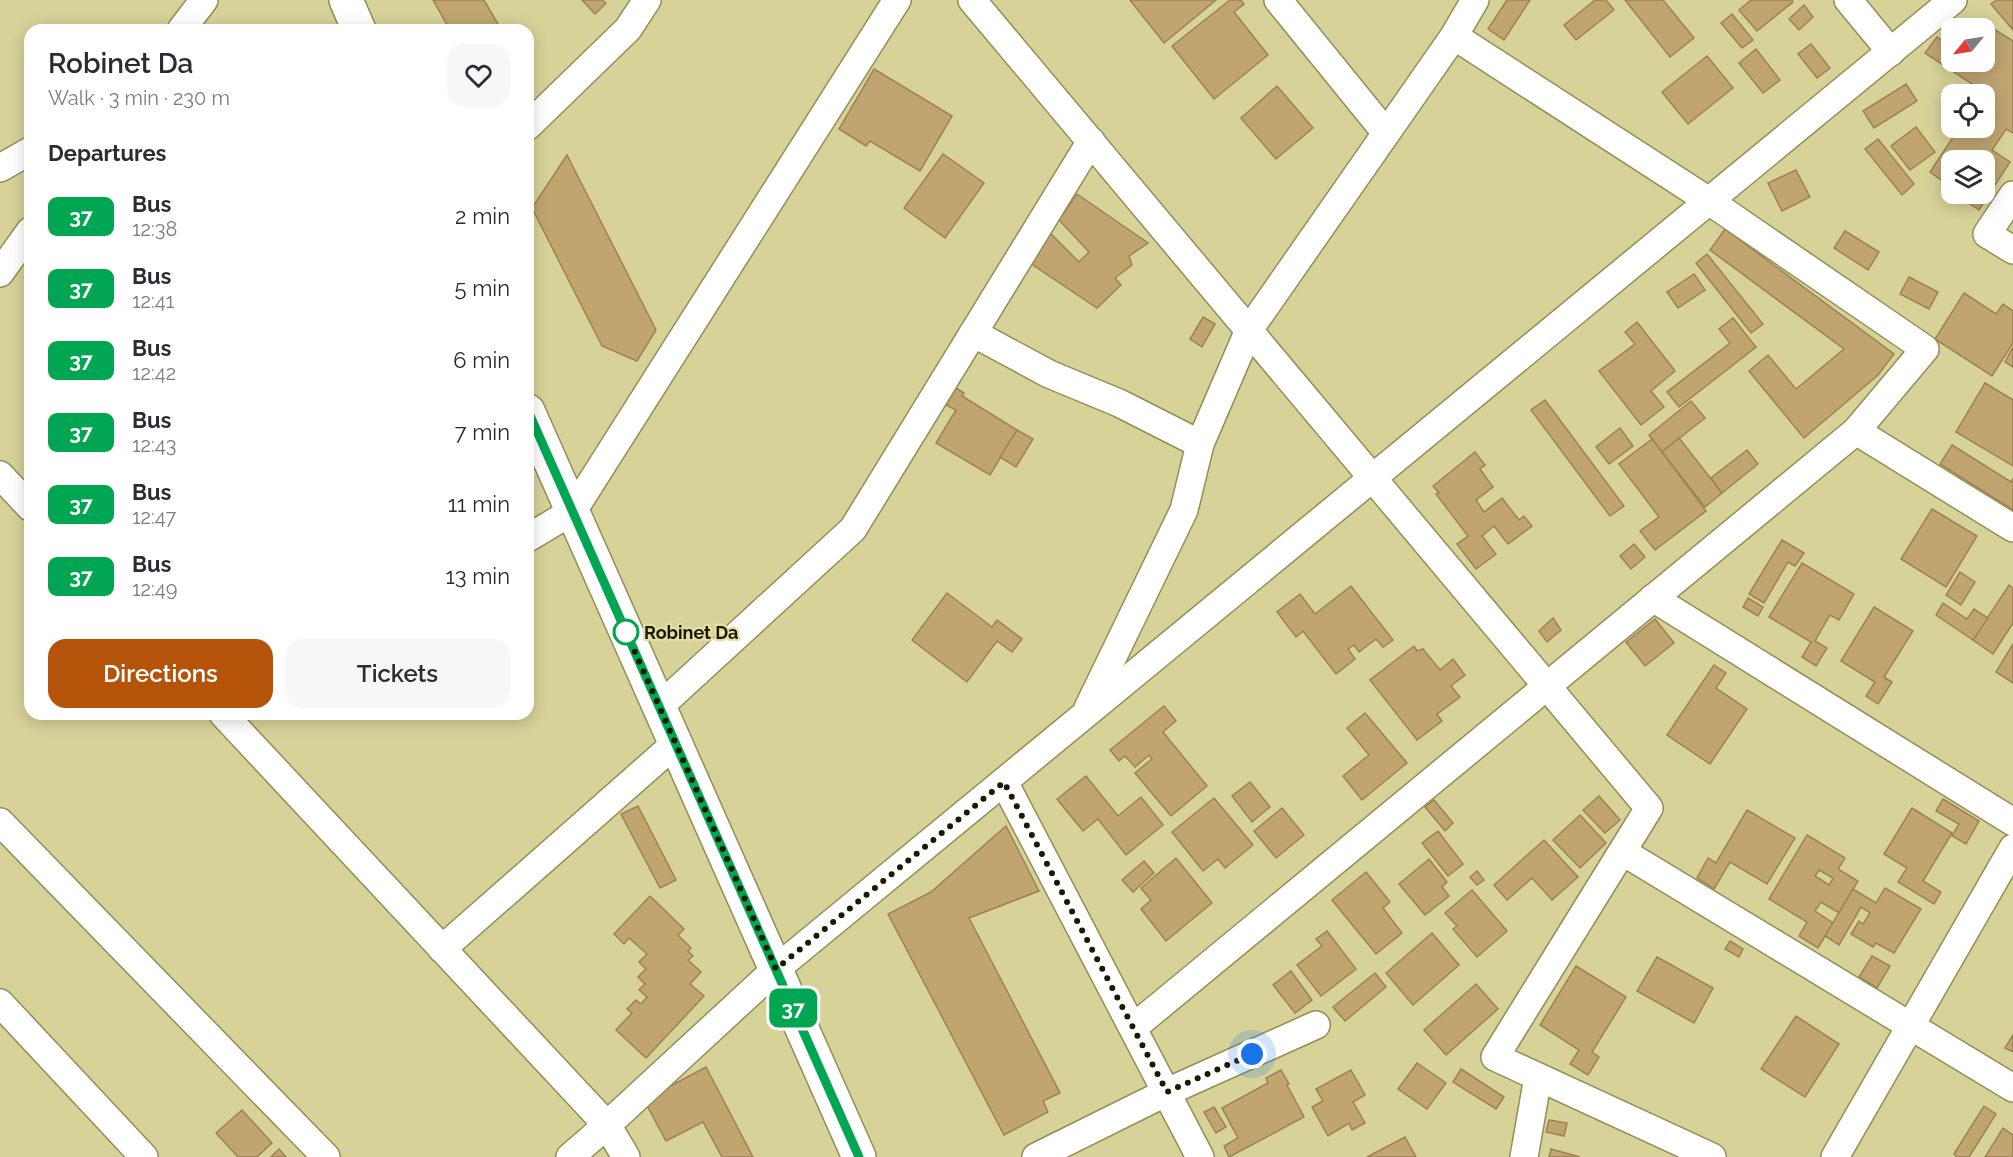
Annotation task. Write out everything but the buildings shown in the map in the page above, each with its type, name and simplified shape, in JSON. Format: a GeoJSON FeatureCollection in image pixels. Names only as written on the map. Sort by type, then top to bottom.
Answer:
{"type":"FeatureCollection","features":[{"type":"Feature","properties":{"kind":"street"},"geometry":{"type":"LineString","coordinates":[[186,24],[204,0]]}},
{"type":"Feature","properties":{"kind":"street"},"geometry":{"type":"LineString","coordinates":[[346,0],[356,24]]}},
{"type":"Feature","properties":{"kind":"street"},"geometry":{"type":"LineString","coordinates":[[534,120],[628,30],[646,0]]}},
{"type":"Feature","properties":{"kind":"street"},"geometry":{"type":"LineString","coordinates":[[534,534],[573,511],[897,0]]}},
{"type":"Feature","properties":{"kind":"street"},"geometry":{"type":"LineString","coordinates":[[972,0],[1649,808],[1495,1057],[1712,1157]]}},
{"type":"Feature","properties":{"kind":"street"},"geometry":{"type":"LineString","coordinates":[[1278,0],[1386,133]]}},
{"type":"Feature","properties":{"kind":"street"},"geometry":{"type":"LineString","coordinates":[[1083,717],[1184,510],[1200,444],[1249,330],[1454,36],[1475,0]]}},
{"type":"Feature","properties":{"kind":"street"},"geometry":{"type":"LineString","coordinates":[[1848,0],[1891,52]]}},
{"type":"Feature","properties":{"kind":"street"},"geometry":{"type":"LineString","coordinates":[[570,1157],[776,969],[1953,0]]}},
{"type":"Feature","properties":{"kind":"street"},"geometry":{"type":"LineString","coordinates":[[1134,1027],[1856,431],[1925,349],[1709,201],[1454,36]]}},
{"type":"Feature","properties":{"kind":"street"},"geometry":{"type":"LineString","coordinates":[[659,707],[853,529],[1091,141]]}},
{"type":"Feature","properties":{"kind":"street"},"geometry":{"type":"LineString","coordinates":[[0,168],[24,154]]}},
{"type":"Feature","properties":{"kind":"street"},"geometry":{"type":"LineString","coordinates":[[2013,195],[1987,234],[2013,250]]}},
{"type":"Feature","properties":{"kind":"street"},"geometry":{"type":"LineString","coordinates":[[0,273],[24,239]]}},
{"type":"Feature","properties":{"kind":"street"},"geometry":{"type":"LineString","coordinates":[[973,333],[1049,374],[1119,403],[1200,444]]}},
{"type":"Feature","properties":{"kind":"street"},"geometry":{"type":"LineString","coordinates":[[534,424],[859,1157]]}},
{"type":"Feature","properties":{"kind":"street"},"geometry":{"type":"LineString","coordinates":[[1856,431],[2013,528]]}},
{"type":"Feature","properties":{"kind":"street"},"geometry":{"type":"LineString","coordinates":[[0,475],[24,501]]}},
{"type":"Feature","properties":{"kind":"street"},"geometry":{"type":"LineString","coordinates":[[1653,598],[2013,822]]}},
{"type":"Feature","properties":{"kind":"street"},"geometry":{"type":"LineString","coordinates":[[229,720],[607,1125],[626,1157]]}},
{"type":"Feature","properties":{"kind":"street"},"geometry":{"type":"LineString","coordinates":[[442,949],[676,743]]}},
{"type":"Feature","properties":{"kind":"street"},"geometry":{"type":"LineString","coordinates":[[1004,782],[1200,1157]]}},
{"type":"Feature","properties":{"kind":"street"},"geometry":{"type":"LineString","coordinates":[[0,822],[326,1157]]}},
{"type":"Feature","properties":{"kind":"street"},"geometry":{"type":"LineString","coordinates":[[1835,1157],[2013,848]]}},
{"type":"Feature","properties":{"kind":"street"},"geometry":{"type":"LineString","coordinates":[[1623,852],[2013,1088]]}},
{"type":"Feature","properties":{"kind":"street"},"geometry":{"type":"LineString","coordinates":[[0,1003],[144,1157]]}},
{"type":"Feature","properties":{"kind":"street"},"geometry":{"type":"LineString","coordinates":[[1036,1157],[1167,1092],[1316,1025]]}},
{"type":"Feature","properties":{"kind":"street"},"geometry":{"type":"LineString","coordinates":[[1524,1157],[1538,1077]]}},
{"type":"Feature","properties":{"kind":"bus line","name":"37"},"geometry":{"type":"LineString","coordinates":[[534,425],[859,1157]]}},
{"type":"Feature","properties":{"kind":"place","name":"Robinet Da"},"geometry":{"type":"Point","coordinates":[626,632]}},
{"type":"Feature","properties":{"kind":"route"},"geometry":{"type":"LineString","coordinates":[[626,632],[776,969],[1004,782],[1167,1092],[1252,1054]]}}]}
